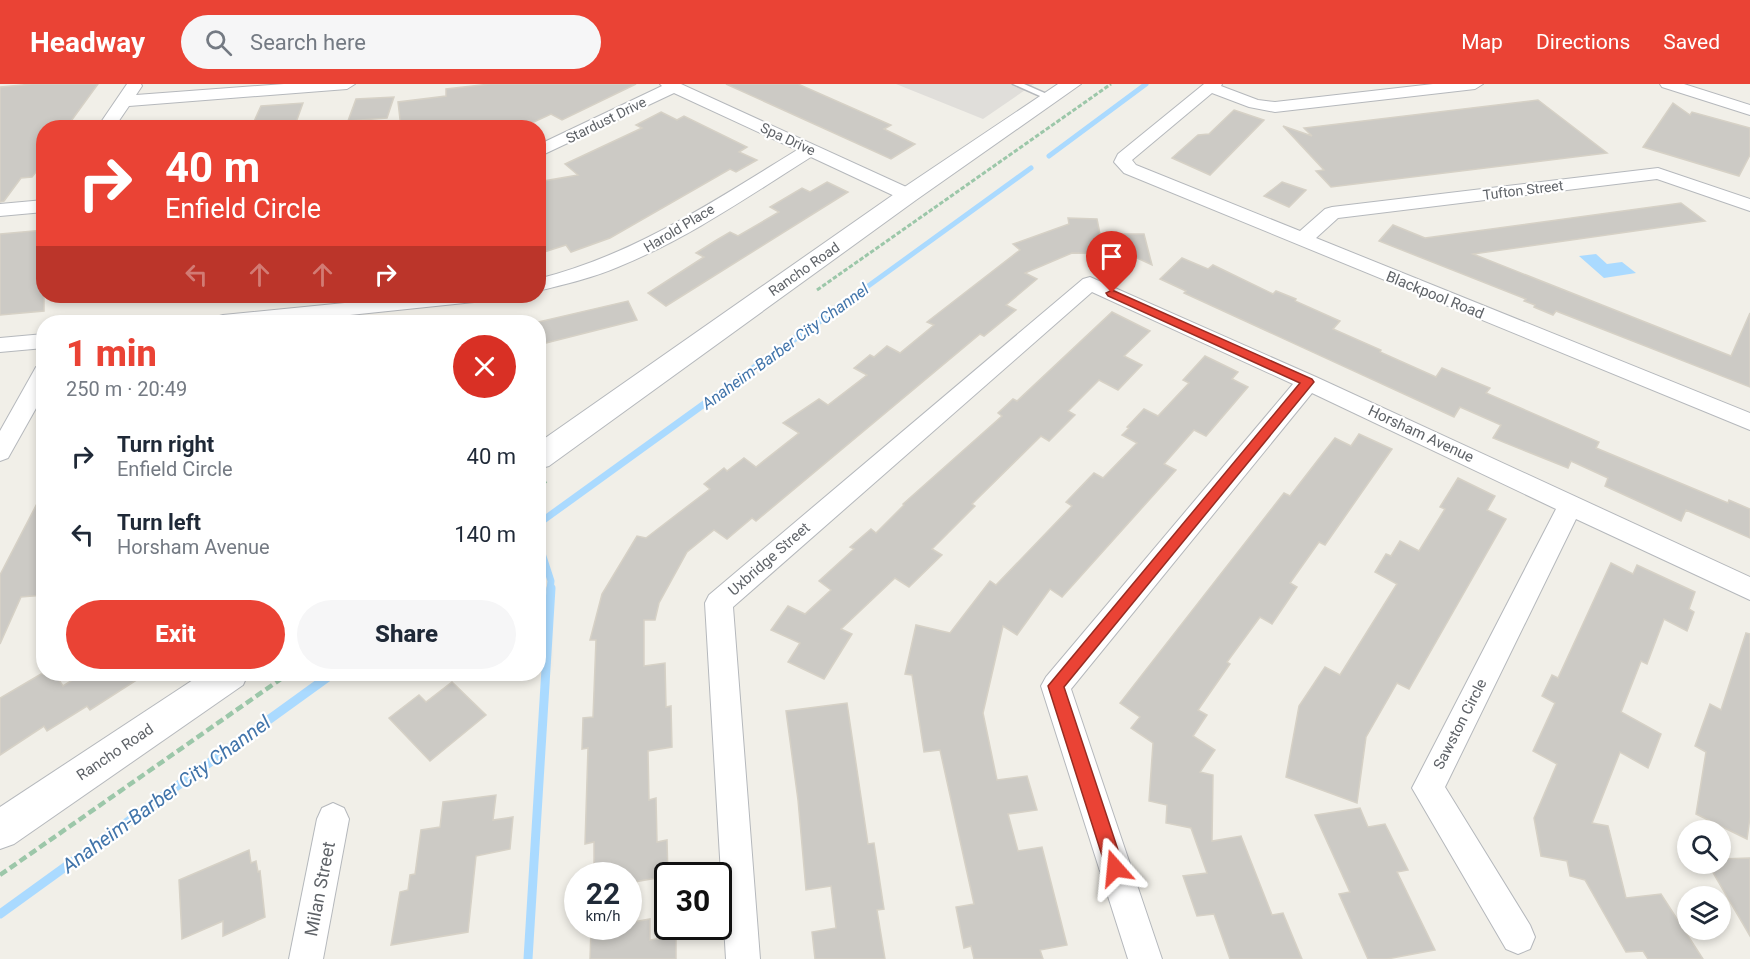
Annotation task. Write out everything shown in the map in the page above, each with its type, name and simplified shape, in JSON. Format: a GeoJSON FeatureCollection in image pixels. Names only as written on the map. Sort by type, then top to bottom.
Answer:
{"type":"FeatureCollection","features":[{"type":"Feature","properties":{"kind":"street"},"geometry":{"type":"LineString","coordinates":[[111,120],[135,84]]}},
{"type":"Feature","properties":{"kind":"street"},"geometry":{"type":"LineString","coordinates":[[125,101],[347,84]]}},
{"type":"Feature","properties":{"kind":"street"},"geometry":{"type":"LineString","coordinates":[[1212,86],[1255,104],[1275,106],[1475,84]]}},
{"type":"Feature","properties":{"kind":"street"},"geometry":{"type":"LineString","coordinates":[[1668,84],[1750,110]]}},
{"type":"Feature","properties":{"kind":"street","name":"Spa Drive"},"geometry":{"type":"LineString","coordinates":[[670,85],[908,195]]}},
{"type":"Feature","properties":{"kind":"street","name":"Stardust Drive"},"geometry":{"type":"LineString","coordinates":[[546,148],[670,85]]}},
{"type":"Feature","properties":{"kind":"street","name":"Blackpool Road"},"geometry":{"type":"LineString","coordinates":[[1212,86],[1124,158],[1124,162],[1130,169],[1750,423]]}},
{"type":"Feature","properties":{"kind":"street","name":"Rancho Road"},"geometry":{"type":"LineString","coordinates":[[546,467],[908,195],[1062,91]]}},
{"type":"Feature","properties":{"kind":"street","name":"Harold Place"},"geometry":{"type":"LineString","coordinates":[[546,283],[578,276],[637,254],[810,150]]}},
{"type":"Feature","properties":{"kind":"street","name":"Tufton Street"},"geometry":{"type":"LineString","coordinates":[[1302,240],[1332,213],[1658,173],[1750,205]]}},
{"type":"Feature","properties":{"kind":"street"},"geometry":{"type":"LineString","coordinates":[[0,210],[36,207]]}},
{"type":"Feature","properties":{"kind":"street","name":"Horsham Avenue"},"geometry":{"type":"LineString","coordinates":[[1090,283],[1750,588]]}},
{"type":"Feature","properties":{"kind":"street","name":"Uxbridge Street"},"geometry":{"type":"LineString","coordinates":[[743,959],[718,603],[1090,283]]}},
{"type":"Feature","properties":{"kind":"street"},"geometry":{"type":"LineString","coordinates":[[369,315],[390,314],[441,303]]}},
{"type":"Feature","properties":{"kind":"street"},"geometry":{"type":"LineString","coordinates":[[0,345],[36,341]]}},
{"type":"Feature","properties":{"kind":"street"},"geometry":{"type":"LineString","coordinates":[[1145,959],[1056,686],[1308,382]]}},
{"type":"Feature","properties":{"kind":"street"},"geometry":{"type":"LineString","coordinates":[[0,452],[36,387]]}},
{"type":"Feature","properties":{"kind":"street","name":"Sawston Circle"},"geometry":{"type":"LineString","coordinates":[[1518,937],[1428,788],[1571,504]]}},
{"type":"Feature","properties":{"kind":"street","name":"Rancho Road"},"geometry":{"type":"LineString","coordinates":[[0,830],[220,681]]}},
{"type":"Feature","properties":{"kind":"street","name":"Milan Street"},"geometry":{"type":"LineString","coordinates":[[306,959],[333,819]]}},
{"type":"Feature","properties":{"kind":"lane"},"geometry":{"type":"LineString","coordinates":[[1017,84],[1062,91]]}},
{"type":"Feature","properties":{"kind":"path"},"geometry":{"type":"LineString","coordinates":[[811,294],[1111,84]]}},
{"type":"Feature","properties":{"kind":"path"},"geometry":{"type":"LineString","coordinates":[[0,875],[278,681]]}},
{"type":"Feature","properties":{"kind":"shaded area"},"geometry":{"type":"Polygon","coordinates":[[[896,84],[1034,84],[983,119],[896,84]]]}},
{"type":"Feature","properties":{"kind":"water"},"geometry":{"type":"Polygon","coordinates":[[[1596,254],[1607,264],[1622,262],[1636,273],[1604,278],[1579,256],[1596,254]]]}},
{"type":"Feature","properties":{"kind":"building"},"geometry":{"type":"Polygon","coordinates":[[[33,84],[98,84],[72,120],[36,120],[36,172],[32,177],[21,178],[4,201],[0,202],[0,87],[33,84]]]}},
{"type":"Feature","properties":{"kind":"building"},"geometry":{"type":"Polygon","coordinates":[[[490,84],[636,84],[562,120],[551,114],[538,120],[400,120],[398,102],[446,96],[446,89],[490,84]]]}},
{"type":"Feature","properties":{"kind":"building"},"geometry":{"type":"Polygon","coordinates":[[[726,84],[798,84],[891,125],[884,129],[915,144],[891,159],[726,84]]]}},
{"type":"Feature","properties":{"kind":"building"},"geometry":{"type":"Polygon","coordinates":[[[394,97],[387,118],[348,120],[356,99],[394,97]]]}},
{"type":"Feature","properties":{"kind":"building"},"geometry":{"type":"Polygon","coordinates":[[[1538,100],[1607,153],[1331,187],[1316,171],[1324,170],[1283,126],[1312,136],[1304,128],[1538,100]]]}},
{"type":"Feature","properties":{"kind":"building"},"geometry":{"type":"Polygon","coordinates":[[[303,103],[297,120],[255,120],[261,106],[303,103]]]}},
{"type":"Feature","properties":{"kind":"building"},"geometry":{"type":"Polygon","coordinates":[[[1673,103],[1690,115],[1692,112],[1750,128],[1750,155],[1739,176],[1643,147],[1673,103]]]}},
{"type":"Feature","properties":{"kind":"building"},"geometry":{"type":"Polygon","coordinates":[[[1234,110],[1264,120],[1210,175],[1172,158],[1198,135],[1209,134],[1234,110]]]}},
{"type":"Feature","properties":{"kind":"building"},"geometry":{"type":"Polygon","coordinates":[[[661,112],[677,120],[684,116],[747,147],[739,152],[757,160],[736,172],[730,169],[610,238],[571,252],[566,245],[546,251],[546,181],[578,175],[565,164],[642,128],[636,125],[661,112]]]}},
{"type":"Feature","properties":{"kind":"building"},"geometry":{"type":"Polygon","coordinates":[[[827,182],[848,192],[666,306],[648,293],[704,257],[696,253],[715,241],[730,232],[738,236],[779,212],[770,207],[802,188],[810,192],[827,182]]]}},
{"type":"Feature","properties":{"kind":"building"},"geometry":{"type":"Polygon","coordinates":[[[1282,182],[1306,190],[1289,207],[1264,196],[1282,182]]]}},
{"type":"Feature","properties":{"kind":"building"},"geometry":{"type":"Polygon","coordinates":[[[1681,203],[1705,221],[1473,254],[1731,356],[1750,313],[1750,387],[1556,311],[1553,315],[1524,301],[1526,299],[1379,241],[1393,225],[1425,238],[1681,203]]]}},
{"type":"Feature","properties":{"kind":"building"},"geometry":{"type":"Polygon","coordinates":[[[1068,218],[1097,219],[1100,234],[1144,234],[1152,265],[1135,257],[1072,253],[1025,273],[1037,279],[1006,305],[1016,310],[984,336],[980,334],[756,521],[752,518],[727,539],[714,530],[687,552],[659,603],[655,620],[644,620],[644,666],[665,663],[666,707],[671,706],[672,747],[648,751],[649,800],[656,798],[657,842],[667,840],[668,862],[654,862],[654,878],[642,881],[642,862],[594,862],[594,842],[585,844],[588,748],[582,749],[583,718],[593,717],[596,640],[590,640],[602,594],[637,536],[646,538],[710,489],[704,484],[724,468],[727,471],[744,458],[756,467],[799,433],[783,423],[819,399],[828,405],[867,375],[854,368],[870,355],[874,357],[887,346],[900,353],[934,325],[927,322],[1020,250],[1013,244],[1069,224],[1068,218]]]}},
{"type":"Feature","properties":{"kind":"building"},"geometry":{"type":"Polygon","coordinates":[[[36,231],[36,303],[44,303],[44,311],[0,315],[0,234],[36,231]]]}},
{"type":"Feature","properties":{"kind":"building"},"geometry":{"type":"Polygon","coordinates":[[[1182,258],[1208,269],[1213,265],[1273,294],[1276,291],[1296,299],[1295,301],[1340,321],[1333,329],[1381,350],[1380,352],[1436,377],[1442,368],[1490,388],[1486,393],[1599,442],[1596,448],[1728,503],[1729,500],[1750,509],[1750,538],[1686,510],[1681,521],[1605,486],[1608,478],[1571,461],[1568,468],[1493,438],[1501,425],[1460,407],[1454,417],[1184,293],[1186,291],[1160,279],[1182,258]]]}},
{"type":"Feature","properties":{"kind":"building"},"geometry":{"type":"Polygon","coordinates":[[[628,301],[637,320],[546,343],[546,320],[628,301]]]}},
{"type":"Feature","properties":{"kind":"building"},"geometry":{"type":"Polygon","coordinates":[[[1112,312],[1150,331],[1124,356],[1142,365],[1118,390],[1099,380],[1068,411],[1075,415],[1049,441],[1041,436],[972,504],[975,506],[932,549],[942,555],[909,587],[895,578],[841,629],[852,634],[824,679],[788,662],[800,643],[771,630],[788,606],[805,614],[831,590],[819,581],[854,549],[850,547],[871,529],[876,533],[903,504],[1002,416],[998,413],[1013,399],[1017,401],[1112,312]]]}},
{"type":"Feature","properties":{"kind":"building"},"geometry":{"type":"Polygon","coordinates":[[[1205,356],[1238,372],[1232,379],[1248,387],[1206,436],[1194,430],[1164,464],[1176,470],[1062,597],[1050,589],[1017,635],[1003,626],[983,713],[997,780],[1027,776],[1037,810],[1008,814],[1018,851],[1042,847],[1067,945],[1040,950],[1043,959],[974,959],[971,946],[964,948],[956,907],[974,904],[940,750],[924,752],[912,675],[905,674],[916,625],[950,633],[990,581],[996,585],[1072,506],[1066,502],[1094,473],[1103,478],[1137,443],[1122,435],[1129,428],[1127,427],[1144,409],[1158,416],[1189,383],[1183,380],[1205,356]]]}},
{"type":"Feature","properties":{"kind":"building"},"geometry":{"type":"Polygon","coordinates":[[[1359,434],[1392,449],[1325,545],[1319,542],[1290,583],[1297,587],[1272,624],[1260,617],[1227,662],[1230,664],[1198,710],[1207,715],[1193,736],[1215,750],[1200,772],[1213,775],[1212,841],[1241,836],[1272,915],[1283,913],[1302,959],[1230,959],[1214,914],[1197,916],[1183,876],[1207,873],[1191,828],[1166,823],[1167,805],[1149,801],[1153,743],[1131,728],[1140,717],[1120,703],[1284,493],[1290,496],[1335,438],[1351,446],[1359,434]]]}},
{"type":"Feature","properties":{"kind":"building"},"geometry":{"type":"Polygon","coordinates":[[[1458,478],[1495,496],[1487,510],[1506,519],[1409,689],[1397,683],[1366,737],[1357,803],[1286,777],[1299,706],[1325,667],[1340,675],[1397,584],[1375,572],[1386,554],[1391,556],[1400,541],[1419,551],[1445,509],[1440,507],[1458,478]]]}},
{"type":"Feature","properties":{"kind":"building"},"geometry":{"type":"Polygon","coordinates":[[[36,505],[36,596],[21,597],[0,644],[0,575],[36,505]]]}},
{"type":"Feature","properties":{"kind":"building"},"geometry":{"type":"Polygon","coordinates":[[[1611,563],[1633,574],[1637,565],[1695,592],[1689,609],[1694,612],[1687,631],[1664,619],[1647,664],[1641,661],[1621,712],[1661,734],[1648,768],[1620,752],[1592,823],[1608,826],[1626,898],[1661,894],[1677,919],[1677,940],[1691,940],[1703,959],[1648,959],[1643,951],[1626,952],[1585,880],[1570,876],[1567,861],[1541,856],[1534,818],[1557,764],[1533,751],[1555,703],[1542,696],[1552,675],[1558,678],[1611,563]]]}},
{"type":"Feature","properties":{"kind":"building"},"geometry":{"type":"Polygon","coordinates":[[[1746,633],[1750,634],[1750,817],[1747,839],[1731,831],[1731,820],[1708,820],[1696,814],[1706,752],[1695,746],[1710,704],[1721,710],[1746,633]]]}},
{"type":"Feature","properties":{"kind":"building"},"geometry":{"type":"Polygon","coordinates":[[[36,677],[36,681],[60,681],[63,686],[71,681],[135,681],[90,710],[87,706],[47,731],[44,726],[0,755],[0,698],[36,677]]]}},
{"type":"Feature","properties":{"kind":"building"},"geometry":{"type":"Polygon","coordinates":[[[452,682],[486,715],[430,761],[389,718],[419,695],[426,702],[452,682]]]}},
{"type":"Feature","properties":{"kind":"building"},"geometry":{"type":"Polygon","coordinates":[[[847,703],[868,844],[874,843],[884,909],[877,910],[885,959],[815,959],[812,932],[836,928],[831,886],[806,890],[798,800],[786,711],[847,703]]]}},
{"type":"Feature","properties":{"kind":"building"},"geometry":{"type":"Polygon","coordinates":[[[496,795],[493,820],[513,817],[510,849],[476,856],[468,932],[391,945],[400,892],[408,890],[410,875],[415,874],[421,830],[440,827],[443,802],[496,795]]]}},
{"type":"Feature","properties":{"kind":"building"},"geometry":{"type":"Polygon","coordinates":[[[1360,808],[1368,827],[1385,824],[1408,870],[1397,872],[1435,950],[1387,959],[1368,959],[1339,894],[1350,892],[1315,815],[1360,808]]]}},
{"type":"Feature","properties":{"kind":"building"},"geometry":{"type":"Polygon","coordinates":[[[249,850],[251,863],[256,861],[258,872],[260,871],[265,917],[223,936],[223,921],[182,939],[179,880],[249,850]]]}},
{"type":"Feature","properties":{"kind":"building"},"geometry":{"type":"Polygon","coordinates":[[[1750,858],[1750,936],[1731,903],[1731,886],[1721,886],[1714,874],[1731,874],[1731,859],[1750,858]]]}},
{"type":"Feature","properties":{"kind":"building"},"geometry":{"type":"Polygon","coordinates":[[[650,919],[650,940],[676,940],[676,959],[590,959],[591,940],[642,940],[642,920],[650,919]]]}},
{"type":"Feature","properties":{"kind":"waterway","name":"Anaheim-Barber City Channel"},"geometry":{"type":"LineString","coordinates":[[1049,156],[1146,84]]}},
{"type":"Feature","properties":{"kind":"waterway","name":"Anaheim-Barber City Channel"},"geometry":{"type":"LineString","coordinates":[[842,305],[1031,168]]}},
{"type":"Feature","properties":{"kind":"waterway","name":"Anaheim-Barber City Channel"},"geometry":{"type":"LineString","coordinates":[[546,518],[844,303]]}},
{"type":"Feature","properties":{"kind":"waterway"},"geometry":{"type":"LineString","coordinates":[[546,566],[551,581],[550,590]]}},
{"type":"Feature","properties":{"kind":"waterway"},"geometry":{"type":"LineString","coordinates":[[546,669],[551,588]]}},
{"type":"Feature","properties":{"kind":"waterway","name":"Anaheim-Barber City Channel"},"geometry":{"type":"LineString","coordinates":[[0,914],[322,681]]}},
{"type":"Feature","properties":{"kind":"waterway"},"geometry":{"type":"LineString","coordinates":[[528,959],[545,681]]}},
{"type":"Feature","properties":{"kind":"route"},"geometry":{"type":"LineString","coordinates":[[1112,293],[1308,382],[1056,686],[1115,868]]}}]}
